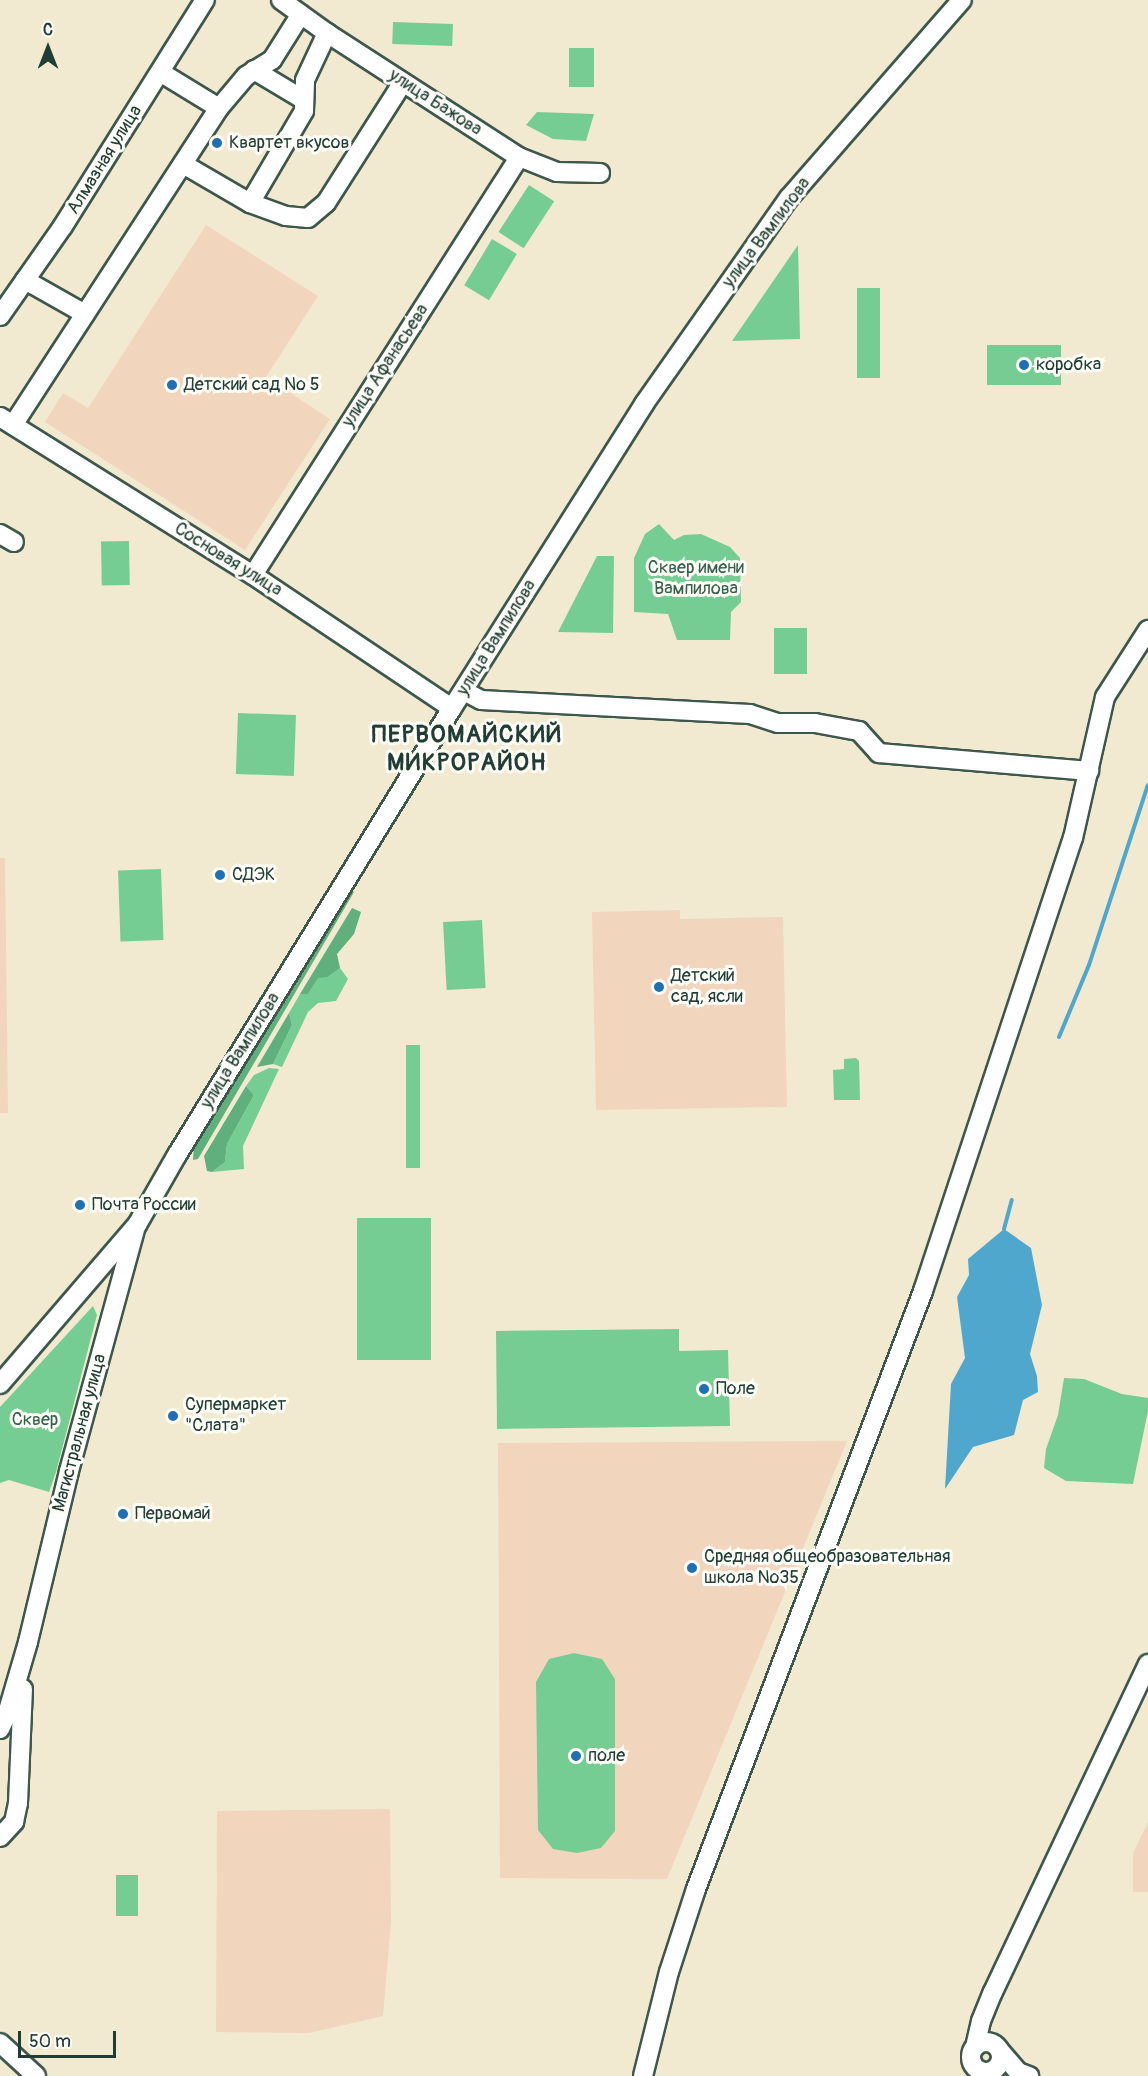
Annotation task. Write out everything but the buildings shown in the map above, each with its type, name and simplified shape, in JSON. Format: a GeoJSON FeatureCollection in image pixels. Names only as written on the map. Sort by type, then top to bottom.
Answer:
{"type":"FeatureCollection","features":[{"type":"Feature","properties":{"kind":"street","name":"Алмазная улица"},"geometry":{"type":"LineString","coordinates":[[0,316],[63,226],[205,0]]}},
{"type":"Feature","properties":{"kind":"street","name":"улица Бажова"},"geometry":{"type":"LineString","coordinates":[[281,0],[327,33],[519,157],[557,172],[600,173]]}},
{"type":"Feature","properties":{"kind":"street","name":"улица Вампилова"},"geometry":{"type":"LineString","coordinates":[[0,1384],[137,1225],[177,1155],[452,708],[644,404],[789,198],[962,0]]}},
{"type":"Feature","properties":{"kind":"street"},"geometry":{"type":"LineString","coordinates":[[7,421],[85,314],[219,108],[254,70],[272,60],[301,14]]}},
{"type":"Feature","properties":{"kind":"street"},"geometry":{"type":"LineString","coordinates":[[250,203],[304,111],[304,80],[327,33]]}},
{"type":"Feature","properties":{"kind":"street"},"geometry":{"type":"LineString","coordinates":[[254,70],[304,100]]}},
{"type":"Feature","properties":{"kind":"street"},"geometry":{"type":"LineString","coordinates":[[160,72],[219,108]]}},
{"type":"Feature","properties":{"kind":"street"},"geometry":{"type":"LineString","coordinates":[[183,164],[250,203],[286,216],[308,218],[326,203],[403,82]]}},
{"type":"Feature","properties":{"kind":"street","name":"улица Афанасьева"},"geometry":{"type":"LineString","coordinates":[[253,576],[519,157]]}},
{"type":"Feature","properties":{"kind":"street"},"geometry":{"type":"LineString","coordinates":[[26,280],[85,314]]}},
{"type":"Feature","properties":{"kind":"street","name":"Сосновая улица"},"geometry":{"type":"LineString","coordinates":[[7,421],[253,576],[452,708]]}},
{"type":"Feature","properties":{"kind":"street"},"geometry":{"type":"LineString","coordinates":[[643,2076],[669,1972],[696,1889],[923,1291],[1073,838],[1105,697],[1148,630]]}},
{"type":"Feature","properties":{"kind":"street"},"geometry":{"type":"LineString","coordinates":[[464,691],[481,700],[750,714],[778,723],[815,723],[860,731],[879,753],[1089,771]]}},
{"type":"Feature","properties":{"kind":"street","name":"Магистральная улица"},"geometry":{"type":"LineString","coordinates":[[0,1729],[7,1714],[28,1642],[69,1471],[137,1225]]}},
{"type":"Feature","properties":{"kind":"street"},"geometry":{"type":"LineString","coordinates":[[81,1290],[96,1286],[105,1290],[111,1300],[112,1314]]}},
{"type":"Feature","properties":{"kind":"street","name":"Магистральная улица"},"geometry":{"type":"LineString","coordinates":[[0,1837],[14,1822],[18,1803],[21,1705],[28,1642]]}},
{"type":"Feature","properties":{"kind":"street"},"geometry":{"type":"LineString","coordinates":[[979,2064],[987,2006],[1148,1664]]}},
{"type":"Feature","properties":{"kind":"street"},"geometry":{"type":"LineString","coordinates":[[962,2076],[979,2064],[999,2065],[998,2049],[987,2006]]}},
{"type":"Feature","properties":{"kind":"street"},"geometry":{"type":"LineString","coordinates":[[0,2043],[36,2076]]}},
{"type":"Feature","properties":{"kind":"street"},"geometry":{"type":"LineString","coordinates":[[979,2064],[984,2043],[998,2049],[1024,2074]]}},
{"type":"Feature","properties":{"kind":"street"},"geometry":{"type":"LineString","coordinates":[[979,2064],[1024,2074]]}},
{"type":"Feature","properties":{"kind":"shaded area"},"geometry":{"type":"Polygon","coordinates":[[[206,225],[318,296],[266,377],[330,419],[245,550],[45,422],[63,393],[88,408],[206,225]]]}},
{"type":"Feature","properties":{"kind":"shaded area"},"geometry":{"type":"Polygon","coordinates":[[[0,858],[5,858],[8,1113],[0,1113],[0,858]]]}},
{"type":"Feature","properties":{"kind":"shaded area"},"geometry":{"type":"Polygon","coordinates":[[[680,910],[680,919],[783,917],[787,1107],[596,1110],[592,912],[680,910]]]}},
{"type":"Feature","properties":{"kind":"shaded area"},"geometry":{"type":"Polygon","coordinates":[[[847,1441],[667,1879],[500,1878],[498,1443],[847,1441]]]}},
{"type":"Feature","properties":{"kind":"shaded area"},"geometry":{"type":"Polygon","coordinates":[[[390,1809],[391,1922],[383,2016],[309,2033],[216,2032],[217,1811],[390,1809]]]}},
{"type":"Feature","properties":{"kind":"shaded area"},"geometry":{"type":"Polygon","coordinates":[[[1148,1822],[1148,1892],[1133,1892],[1133,1853],[1148,1822]]]}},
{"type":"Feature","properties":{"kind":"green space"},"geometry":{"type":"Polygon","coordinates":[[[393,22],[453,24],[452,46],[392,44],[393,22]]]}},
{"type":"Feature","properties":{"kind":"green space"},"geometry":{"type":"Polygon","coordinates":[[[569,48],[594,48],[594,87],[569,87],[569,48]]]}},
{"type":"Feature","properties":{"kind":"green space"},"geometry":{"type":"Polygon","coordinates":[[[537,112],[594,114],[586,141],[553,139],[526,125],[537,112]]]}},
{"type":"Feature","properties":{"kind":"green space"},"geometry":{"type":"Polygon","coordinates":[[[529,185],[554,201],[524,248],[499,232],[529,185]]]}},
{"type":"Feature","properties":{"kind":"green space"},"geometry":{"type":"Polygon","coordinates":[[[492,239],[517,254],[489,300],[464,285],[492,239]]]}},
{"type":"Feature","properties":{"kind":"green space"},"geometry":{"type":"Polygon","coordinates":[[[798,245],[800,339],[732,341],[798,245]]]}},
{"type":"Feature","properties":{"kind":"green space"},"geometry":{"type":"Polygon","coordinates":[[[857,288],[880,288],[880,378],[857,378],[857,288]]]}},
{"type":"Feature","properties":{"kind":"green space","name":"коробка"},"geometry":{"type":"Polygon","coordinates":[[[987,345],[1061,345],[1061,385],[987,385],[987,345]]]}},
{"type":"Feature","properties":{"kind":"green space","name":"Сквер имени Вампилова"},"geometry":{"type":"Polygon","coordinates":[[[659,524],[674,540],[684,535],[701,534],[730,547],[740,558],[741,602],[731,612],[730,640],[677,640],[668,614],[634,612],[634,558],[645,534],[659,524]]]}},
{"type":"Feature","properties":{"kind":"green space"},"geometry":{"type":"Polygon","coordinates":[[[101,541],[129,541],[130,585],[102,585],[101,541]]]}},
{"type":"Feature","properties":{"kind":"green space"},"geometry":{"type":"Polygon","coordinates":[[[597,556],[614,556],[613,633],[558,632],[597,556]]]}},
{"type":"Feature","properties":{"kind":"green space"},"geometry":{"type":"Polygon","coordinates":[[[774,628],[807,628],[807,674],[774,674],[774,628]]]}},
{"type":"Feature","properties":{"kind":"green space"},"geometry":{"type":"Polygon","coordinates":[[[238,713],[296,715],[294,776],[236,774],[238,713]]]}},
{"type":"Feature","properties":{"kind":"green space"},"geometry":{"type":"Polygon","coordinates":[[[161,869],[163,940],[121,941],[118,871],[161,869]]]}},
{"type":"Feature","properties":{"kind":"green space"},"geometry":{"type":"Polygon","coordinates":[[[348,888],[354,892],[198,1159],[193,1160],[194,1144],[348,888]]]}},
{"type":"Feature","properties":{"kind":"green space"},"geometry":{"type":"Polygon","coordinates":[[[352,908],[361,912],[354,934],[337,954],[340,968],[328,977],[318,978],[308,994],[300,994],[352,908]]]}},
{"type":"Feature","properties":{"kind":"green space"},"geometry":{"type":"Polygon","coordinates":[[[482,920],[486,988],[447,990],[443,922],[482,920]]]}},
{"type":"Feature","properties":{"kind":"green space"},"geometry":{"type":"Polygon","coordinates":[[[340,968],[348,979],[336,1001],[318,1003],[308,1012],[282,1067],[273,1064],[292,1025],[289,1013],[300,994],[308,994],[318,977],[328,977],[340,968]]]}},
{"type":"Feature","properties":{"kind":"green space"},"geometry":{"type":"Polygon","coordinates":[[[289,1013],[292,1025],[273,1064],[257,1067],[289,1013]]]}},
{"type":"Feature","properties":{"kind":"green space"},"geometry":{"type":"Polygon","coordinates":[[[406,1045],[420,1045],[420,1168],[406,1168],[406,1045]]]}},
{"type":"Feature","properties":{"kind":"green space"},"geometry":{"type":"Polygon","coordinates":[[[856,1058],[859,1061],[860,1100],[834,1100],[833,1070],[844,1069],[844,1059],[856,1058]]]}},
{"type":"Feature","properties":{"kind":"green space"},"geometry":{"type":"Polygon","coordinates":[[[269,1068],[279,1069],[243,1146],[244,1169],[212,1172],[225,1162],[227,1144],[254,1095],[246,1086],[254,1075],[269,1068]]]}},
{"type":"Feature","properties":{"kind":"green space"},"geometry":{"type":"Polygon","coordinates":[[[246,1086],[254,1095],[227,1144],[225,1162],[212,1172],[207,1171],[204,1156],[246,1086]]]}},
{"type":"Feature","properties":{"kind":"green space"},"geometry":{"type":"Polygon","coordinates":[[[357,1218],[431,1218],[431,1360],[357,1360],[357,1218]]]}},
{"type":"Feature","properties":{"kind":"green space","name":"Сквер"},"geometry":{"type":"Polygon","coordinates":[[[93,1306],[97,1315],[49,1492],[9,1480],[0,1483],[0,1407],[93,1306]]]}},
{"type":"Feature","properties":{"kind":"green space"},"geometry":{"type":"Polygon","coordinates":[[[679,1329],[679,1351],[728,1350],[730,1426],[497,1429],[496,1331],[679,1329]]]}},
{"type":"Feature","properties":{"kind":"green space"},"geometry":{"type":"Polygon","coordinates":[[[1064,1378],[1084,1379],[1122,1394],[1148,1398],[1148,1411],[1133,1484],[1066,1481],[1044,1468],[1046,1449],[1058,1415],[1064,1378]]]}},
{"type":"Feature","properties":{"kind":"green space","name":"поле"},"geometry":{"type":"Polygon","coordinates":[[[574,1653],[602,1659],[615,1679],[615,1831],[601,1848],[577,1853],[553,1849],[538,1830],[536,1682],[549,1659],[574,1653]]]}},
{"type":"Feature","properties":{"kind":"green space"},"geometry":{"type":"Polygon","coordinates":[[[116,1875],[138,1875],[138,1916],[116,1916],[116,1875]]]}},
{"type":"Feature","properties":{"kind":"water"},"geometry":{"type":"Polygon","coordinates":[[[1004,1229],[1031,1248],[1042,1305],[1030,1354],[1037,1376],[1038,1392],[1023,1400],[1014,1435],[973,1447],[945,1489],[951,1384],[965,1358],[957,1297],[969,1275],[968,1259],[1004,1229]]]}},
{"type":"Feature","properties":{"kind":"waterway"},"geometry":{"type":"LineString","coordinates":[[1059,1037],[1089,965],[1148,785]]}},
{"type":"Feature","properties":{"kind":"waterway"},"geometry":{"type":"LineString","coordinates":[[1004,1229],[1012,1200]]}},
{"type":"Feature","properties":{"kind":"place","name":"Квартет вкусов"},"geometry":{"type":"Point","coordinates":[217,143]}},
{"type":"Feature","properties":{"kind":"place","name":"коробка"},"geometry":{"type":"Point","coordinates":[1024,365]}},
{"type":"Feature","properties":{"kind":"place","name":"Детский сад № 5"},"geometry":{"type":"Point","coordinates":[172,385]}},
{"type":"Feature","properties":{"kind":"place","name":"СДЭК"},"geometry":{"type":"Point","coordinates":[220,875]}},
{"type":"Feature","properties":{"kind":"place","name":"Детский сад, ясли"},"geometry":{"type":"Point","coordinates":[659,987]}},
{"type":"Feature","properties":{"kind":"place","name":"Почта России"},"geometry":{"type":"Point","coordinates":[80,1205]}},
{"type":"Feature","properties":{"kind":"place","name":"Поле"},"geometry":{"type":"Point","coordinates":[704,1389]}},
{"type":"Feature","properties":{"kind":"place","name":"Супермаркет \"Слата\""},"geometry":{"type":"Point","coordinates":[173,1416]}},
{"type":"Feature","properties":{"kind":"place","name":"Первомай"},"geometry":{"type":"Point","coordinates":[123,1514]}},
{"type":"Feature","properties":{"kind":"place","name":"Средняя общеобразовательная школа №35"},"geometry":{"type":"Point","coordinates":[692,1568]}},
{"type":"Feature","properties":{"kind":"place","name":"поле"},"geometry":{"type":"Point","coordinates":[576,1756]}},
{"type":"Feature","properties":{"kind":"district","name":"ПЕРВОМАЙСКИЙ МИКРОРАЙОН"},"geometry":{"type":"Point","coordinates":[467,749]}}]}
